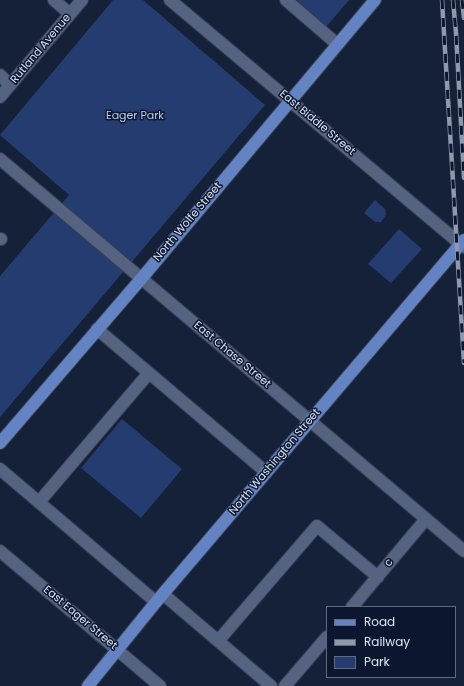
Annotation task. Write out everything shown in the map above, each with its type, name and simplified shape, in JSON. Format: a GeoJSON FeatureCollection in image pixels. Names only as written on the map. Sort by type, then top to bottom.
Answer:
{"type":"FeatureCollection","features":[{"type":"Feature","properties":{"kind":"main road","name":"North Wolfe Street"},"geometry":{"type":"LineString","coordinates":[[0,444],[141,279],[375,0]]}},
{"type":"Feature","properties":{"kind":"main road","name":"North Washington Street"},"geometry":{"type":"LineString","coordinates":[[88,686],[266,472],[463,243]]}},
{"type":"Feature","properties":{"kind":"street"},"geometry":{"type":"LineString","coordinates":[[54,0],[70,14]]}},
{"type":"Feature","properties":{"kind":"street","name":"Rutland Avenue"},"geometry":{"type":"LineString","coordinates":[[0,97],[82,0]]}},
{"type":"Feature","properties":{"kind":"street","name":"East Biddle Street"},"geometry":{"type":"LineString","coordinates":[[170,0],[463,243]]}},
{"type":"Feature","properties":{"kind":"street"},"geometry":{"type":"LineString","coordinates":[[286,0],[337,44]]}},
{"type":"Feature","properties":{"kind":"street"},"geometry":{"type":"LineString","coordinates":[[0,75],[10,85]]}},
{"type":"Feature","properties":{"kind":"street","name":"East Chase Street"},"geometry":{"type":"LineString","coordinates":[[0,159],[464,551]]}},
{"type":"Feature","properties":{"kind":"street"},"geometry":{"type":"LineString","coordinates":[[97,329],[266,472]]}},
{"type":"Feature","properties":{"kind":"street"},"geometry":{"type":"LineString","coordinates":[[39,502],[148,373]]}},
{"type":"Feature","properties":{"kind":"street"},"geometry":{"type":"LineString","coordinates":[[0,469],[39,502],[160,598],[218,641],[271,686]]}},
{"type":"Feature","properties":{"kind":"street","name":"c"},"geometry":{"type":"LineString","coordinates":[[353,606],[426,520]]}},
{"type":"Feature","properties":{"kind":"street"},"geometry":{"type":"LineString","coordinates":[[218,641],[317,526],[378,577]]}},
{"type":"Feature","properties":{"kind":"street","name":"East Eager Street"},"geometry":{"type":"LineString","coordinates":[[0,551],[160,686]]}},
{"type":"Feature","properties":{"kind":"street"},"geometry":{"type":"LineString","coordinates":[[285,686],[326,638]]}},
{"type":"Feature","properties":{"kind":"green space","name":"Eager Park"},"geometry":{"type":"Polygon","coordinates":[[[113,0],[143,0],[265,105],[0,417],[0,276],[69,195],[0,135],[113,0]]]}},
{"type":"Feature","properties":{"kind":"green space"},"geometry":{"type":"Polygon","coordinates":[[[295,0],[349,0],[326,27],[295,0]]]}},
{"type":"Feature","properties":{"kind":"green space"},"geometry":{"type":"Polygon","coordinates":[[[375,200],[385,209],[386,215],[381,222],[375,222],[364,213],[375,200]]]}},
{"type":"Feature","properties":{"kind":"green space"},"geometry":{"type":"Polygon","coordinates":[[[399,229],[422,249],[391,283],[368,264],[399,229]]]}},
{"type":"Feature","properties":{"kind":"green space"},"geometry":{"type":"Polygon","coordinates":[[[122,419],[182,469],[141,518],[81,468],[122,419]]]}},
{"type":"Feature","properties":{"kind":"railway"},"geometry":{"type":"LineString","coordinates":[[442,0],[464,363]]}},
{"type":"Feature","properties":{"kind":"railway"},"geometry":{"type":"LineString","coordinates":[[453,0],[464,178]]}},
{"type":"Feature","properties":{"kind":"railway"},"geometry":{"type":"LineString","coordinates":[[462,0],[464,18]]}}]}
